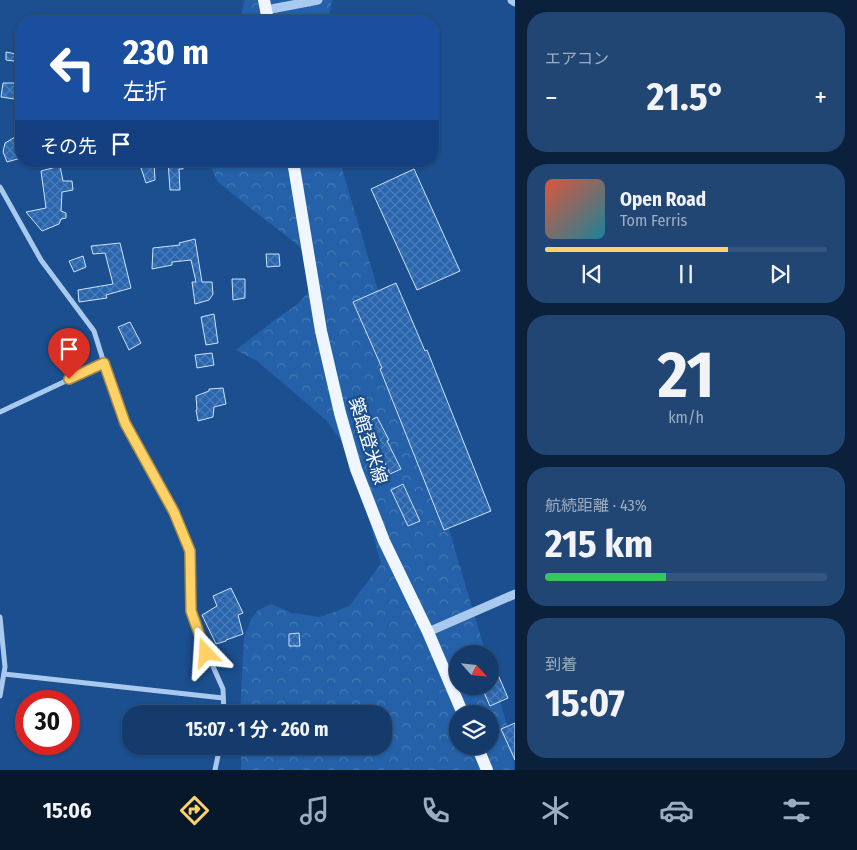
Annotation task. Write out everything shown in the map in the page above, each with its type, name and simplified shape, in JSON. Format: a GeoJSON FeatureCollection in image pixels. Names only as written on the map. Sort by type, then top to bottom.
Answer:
{"type":"FeatureCollection","features":[{"type":"Feature","properties":{"kind":"main road","name":"築館登米線"},"geometry":{"type":"LineString","coordinates":[[293,167],[322,331],[340,413],[356,469],[384,542],[428,632],[459,705]]}},
{"type":"Feature","properties":{"kind":"main road"},"geometry":{"type":"LineString","coordinates":[[481,755],[487,770]]}},
{"type":"Feature","properties":{"kind":"street"},"geometry":{"type":"LineString","coordinates":[[266,10],[318,0]]}},
{"type":"Feature","properties":{"kind":"street"},"geometry":{"type":"LineString","coordinates":[[0,187],[41,260],[94,331],[125,423],[174,512],[190,551],[191,611],[206,653],[223,689],[224,705]]}},
{"type":"Feature","properties":{"kind":"street"},"geometry":{"type":"LineString","coordinates":[[0,412],[104,363]]}},
{"type":"Feature","properties":{"kind":"street"},"geometry":{"type":"LineString","coordinates":[[428,632],[514,594]]}},
{"type":"Feature","properties":{"kind":"street"},"geometry":{"type":"LineString","coordinates":[[0,617],[5,667],[0,696]]}},
{"type":"Feature","properties":{"kind":"street"},"geometry":{"type":"LineString","coordinates":[[4,674],[224,698]]}},
{"type":"Feature","properties":{"kind":"street"},"geometry":{"type":"LineString","coordinates":[[215,770],[218,755]]}},
{"type":"Feature","properties":{"kind":"green space"},"geometry":{"type":"Polygon","coordinates":[[[245,0],[332,0],[329,15],[241,15],[245,0]]]}},
{"type":"Feature","properties":{"kind":"green space"},"geometry":{"type":"Polygon","coordinates":[[[212,167],[342,167],[483,645],[449,645],[449,695],[498,695],[514,749],[514,770],[241,770],[241,755],[392,755],[392,705],[240,705],[244,637],[251,619],[258,610],[271,604],[292,613],[319,617],[329,614],[349,606],[381,564],[355,460],[326,420],[257,361],[236,350],[295,306],[307,294],[313,283],[311,263],[298,245],[218,182],[212,167]]]}},
{"type":"Feature","properties":{"kind":"building"},"geometry":{"type":"Polygon","coordinates":[[[6,52],[15,54],[15,61],[6,60],[6,52]]]}},
{"type":"Feature","properties":{"kind":"building"},"geometry":{"type":"Polygon","coordinates":[[[3,83],[15,83],[15,99],[1,97],[3,83]]]}},
{"type":"Feature","properties":{"kind":"building"},"geometry":{"type":"Polygon","coordinates":[[[15,137],[15,160],[7,162],[3,152],[5,143],[15,137]]]}},
{"type":"Feature","properties":{"kind":"building"},"geometry":{"type":"Polygon","coordinates":[[[60,167],[63,181],[72,181],[73,190],[62,192],[61,211],[66,213],[66,218],[61,219],[59,224],[42,231],[26,212],[46,208],[41,171],[60,167]]]}},
{"type":"Feature","properties":{"kind":"building"},"geometry":{"type":"Polygon","coordinates":[[[141,167],[154,167],[155,180],[146,183],[141,167]]]}},
{"type":"Feature","properties":{"kind":"building"},"geometry":{"type":"Polygon","coordinates":[[[168,167],[183,167],[183,169],[179,169],[180,190],[170,190],[168,167]]]}},
{"type":"Feature","properties":{"kind":"building"},"geometry":{"type":"Polygon","coordinates":[[[414,169],[460,271],[417,290],[371,189],[414,169]]]}},
{"type":"Feature","properties":{"kind":"building"},"geometry":{"type":"Polygon","coordinates":[[[195,239],[202,282],[212,282],[213,294],[209,300],[195,304],[192,282],[196,282],[191,260],[172,262],[172,265],[152,269],[153,248],[180,245],[179,243],[195,239]]]}},
{"type":"Feature","properties":{"kind":"building"},"geometry":{"type":"Polygon","coordinates":[[[120,243],[131,288],[106,295],[107,298],[79,302],[78,290],[113,284],[105,253],[93,254],[91,246],[120,243]]]}},
{"type":"Feature","properties":{"kind":"building"},"geometry":{"type":"Polygon","coordinates":[[[266,254],[279,254],[280,266],[267,267],[266,254]]]}},
{"type":"Feature","properties":{"kind":"building"},"geometry":{"type":"Polygon","coordinates":[[[83,256],[86,267],[74,272],[69,261],[83,256]]]}},
{"type":"Feature","properties":{"kind":"building"},"geometry":{"type":"Polygon","coordinates":[[[232,279],[245,279],[245,298],[233,300],[232,279]]]}},
{"type":"Feature","properties":{"kind":"building"},"geometry":{"type":"Polygon","coordinates":[[[396,283],[425,351],[427,350],[491,511],[444,530],[380,369],[382,368],[353,302],[396,283]]]}},
{"type":"Feature","properties":{"kind":"building"},"geometry":{"type":"Polygon","coordinates":[[[214,314],[218,343],[206,345],[201,317],[214,314]]]}},
{"type":"Feature","properties":{"kind":"building"},"geometry":{"type":"Polygon","coordinates":[[[130,322],[141,343],[129,350],[118,327],[130,322]]]}},
{"type":"Feature","properties":{"kind":"building"},"geometry":{"type":"Polygon","coordinates":[[[212,353],[214,365],[197,368],[195,355],[212,353]]]}},
{"type":"Feature","properties":{"kind":"building"},"geometry":{"type":"Polygon","coordinates":[[[223,388],[226,404],[214,407],[213,417],[198,421],[196,396],[209,391],[209,389],[223,388]]]}},
{"type":"Feature","properties":{"kind":"building"},"geometry":{"type":"Polygon","coordinates":[[[377,417],[401,469],[390,474],[366,423],[377,417]]]}},
{"type":"Feature","properties":{"kind":"building"},"geometry":{"type":"Polygon","coordinates":[[[403,484],[420,521],[408,526],[391,490],[403,484]]]}},
{"type":"Feature","properties":{"kind":"building"},"geometry":{"type":"Polygon","coordinates":[[[231,588],[243,613],[238,615],[243,634],[216,644],[202,615],[217,606],[213,596],[231,588]]]}},
{"type":"Feature","properties":{"kind":"building"},"geometry":{"type":"Polygon","coordinates":[[[299,633],[300,646],[289,646],[289,634],[299,633]]]}},
{"type":"Feature","properties":{"kind":"building"},"geometry":{"type":"Polygon","coordinates":[[[499,677],[508,698],[490,705],[485,695],[499,695],[499,677]]]}},
{"type":"Feature","properties":{"kind":"building"},"geometry":{"type":"Polygon","coordinates":[[[515,723],[515,760],[501,729],[515,723]]]}},
{"type":"Feature","properties":{"kind":"route"},"geometry":{"type":"LineString","coordinates":[[69,379],[104,363],[125,423],[174,512],[190,551],[191,611],[206,653]]}}]}
